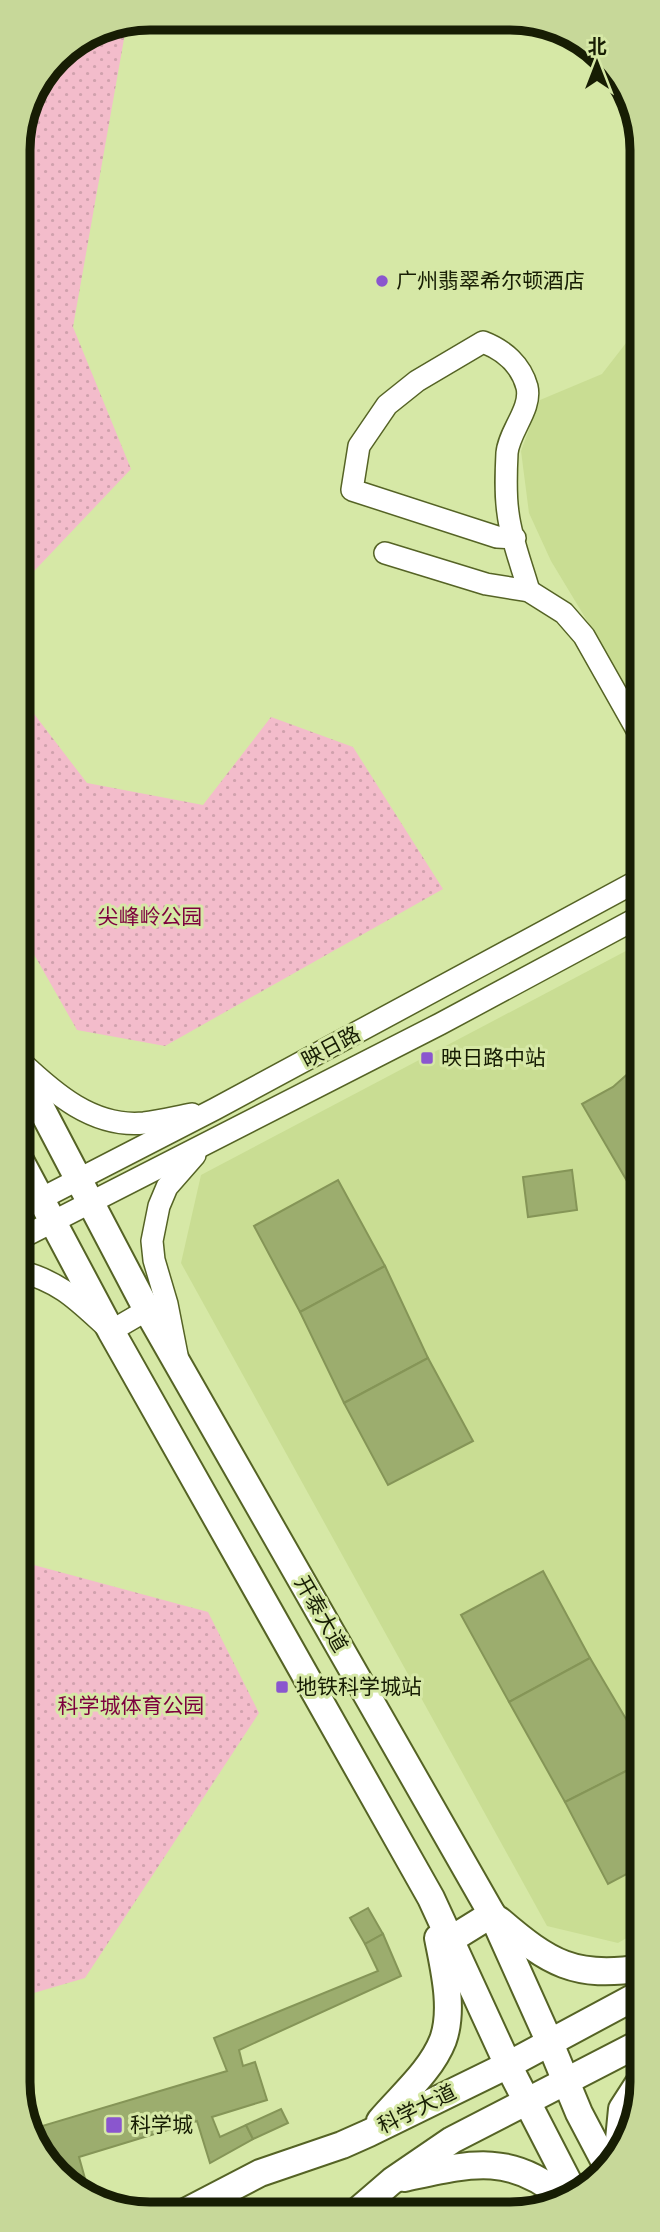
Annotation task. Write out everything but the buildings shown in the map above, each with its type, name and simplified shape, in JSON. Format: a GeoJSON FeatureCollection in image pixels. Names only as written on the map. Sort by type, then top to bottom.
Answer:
{"type":"FeatureCollection","features":[{"type":"Feature","properties":{"kind":"main road","name":"开泰大道"},"geometry":{"type":"LineString","coordinates":[[30,1087],[146,1310],[492,1914],[579,2113],[602,2158]]}},
{"type":"Feature","properties":{"kind":"main road","name":"开泰大道"},"geometry":{"type":"LineString","coordinates":[[30,1190],[37,1211],[111,1331],[431,1898],[508,2065],[570,2186]]}},
{"type":"Feature","properties":{"kind":"main road"},"geometry":{"type":"LineString","coordinates":[[369,2133],[428,2066],[443,2039],[447,2011],[446,1982],[431,1898]]}},
{"type":"Feature","properties":{"kind":"main road"},"geometry":{"type":"LineString","coordinates":[[450,1940],[492,1914],[521,1940],[547,1958],[568,1967],[591,1972],[630,1970]]}},
{"type":"Feature","properties":{"kind":"main road","name":"科学大道"},"geometry":{"type":"LineString","coordinates":[[204,2202],[260,2173],[342,2146],[508,2065],[630,2000]]}},
{"type":"Feature","properties":{"kind":"main road","name":"科学大道"},"geometry":{"type":"LineString","coordinates":[[367,2202],[391,2181],[452,2140],[630,2048]]}},
{"type":"Feature","properties":{"kind":"main road"},"geometry":{"type":"LineString","coordinates":[[465,2085],[486,2122]]}},
{"type":"Feature","properties":{"kind":"main road"},"geometry":{"type":"LineString","coordinates":[[620,2130],[622,2109],[629,2098]]}},
{"type":"Feature","properties":{"kind":"main road"},"geometry":{"type":"LineString","coordinates":[[391,2181],[482,2165],[514,2168],[545,2182],[557,2192]]}},
{"type":"Feature","properties":{"kind":"street"},"geometry":{"type":"LineString","coordinates":[[515,538],[497,537],[352,490],[359,446],[387,405],[417,381],[483,342],[499,348],[512,359],[526,385],[528,398],[508,449],[508,514],[515,538],[529,591]]}},
{"type":"Feature","properties":{"kind":"street"},"geometry":{"type":"LineString","coordinates":[[385,553],[486,584],[529,591],[564,613],[584,636],[630,718]]}},
{"type":"Feature","properties":{"kind":"street","name":"映日路"},"geometry":{"type":"LineString","coordinates":[[84,1191],[215,1110],[630,885]]}},
{"type":"Feature","properties":{"kind":"street","name":"映日路"},"geometry":{"type":"LineString","coordinates":[[37,1211],[216,1138],[630,922]]}},
{"type":"Feature","properties":{"kind":"street"},"geometry":{"type":"LineString","coordinates":[[30,1070],[59,1097],[110,1119],[143,1123],[215,1110]]}},
{"type":"Feature","properties":{"kind":"street"},"geometry":{"type":"LineString","coordinates":[[179,1364],[167,1304],[154,1260],[152,1241],[159,1206],[167,1186],[196,1153],[216,1138]]}},
{"type":"Feature","properties":{"kind":"street"},"geometry":{"type":"LineString","coordinates":[[30,1274],[65,1289],[111,1331],[146,1310]]}},
{"type":"Feature","properties":{"kind":"shaded area"},"geometry":{"type":"Polygon","coordinates":[[[630,338],[630,692],[551,561],[529,513],[521,451],[540,400],[602,374],[630,338]]]}},
{"type":"Feature","properties":{"kind":"shaded area"},"geometry":{"type":"Polygon","coordinates":[[[630,949],[630,1936],[618,1943],[547,1926],[181,1263],[201,1175],[630,949]]]}},
{"type":"Feature","properties":{"kind":"green space"},"geometry":{"type":"Polygon","coordinates":[[[125,32],[73,327],[131,469],[30,575],[30,142],[34,119],[50,83],[65,65],[83,50],[125,32]]]}},
{"type":"Feature","properties":{"kind":"green space","name":"尖峰岭公园"},"geometry":{"type":"Polygon","coordinates":[[[30,709],[87,783],[203,805],[271,717],[353,747],[443,889],[165,1046],[77,1030],[30,947],[30,709]]]}},
{"type":"Feature","properties":{"kind":"green space","name":"科学城体育公园"},"geometry":{"type":"Polygon","coordinates":[[[30,1564],[208,1612],[259,1713],[85,1978],[30,1994],[30,1564]]]}},
{"type":"Feature","properties":{"kind":"place","name":"广州翡翠希尔顿酒店"},"geometry":{"type":"Point","coordinates":[382,281]}},
{"type":"Feature","properties":{"kind":"place","name":"映日路中站"},"geometry":{"type":"Point","coordinates":[427,1058]}},
{"type":"Feature","properties":{"kind":"place","name":"地铁科学城站"},"geometry":{"type":"Point","coordinates":[282,1687]}},
{"type":"Feature","properties":{"kind":"place","name":"科学城"},"geometry":{"type":"Point","coordinates":[114,2125]}}]}
